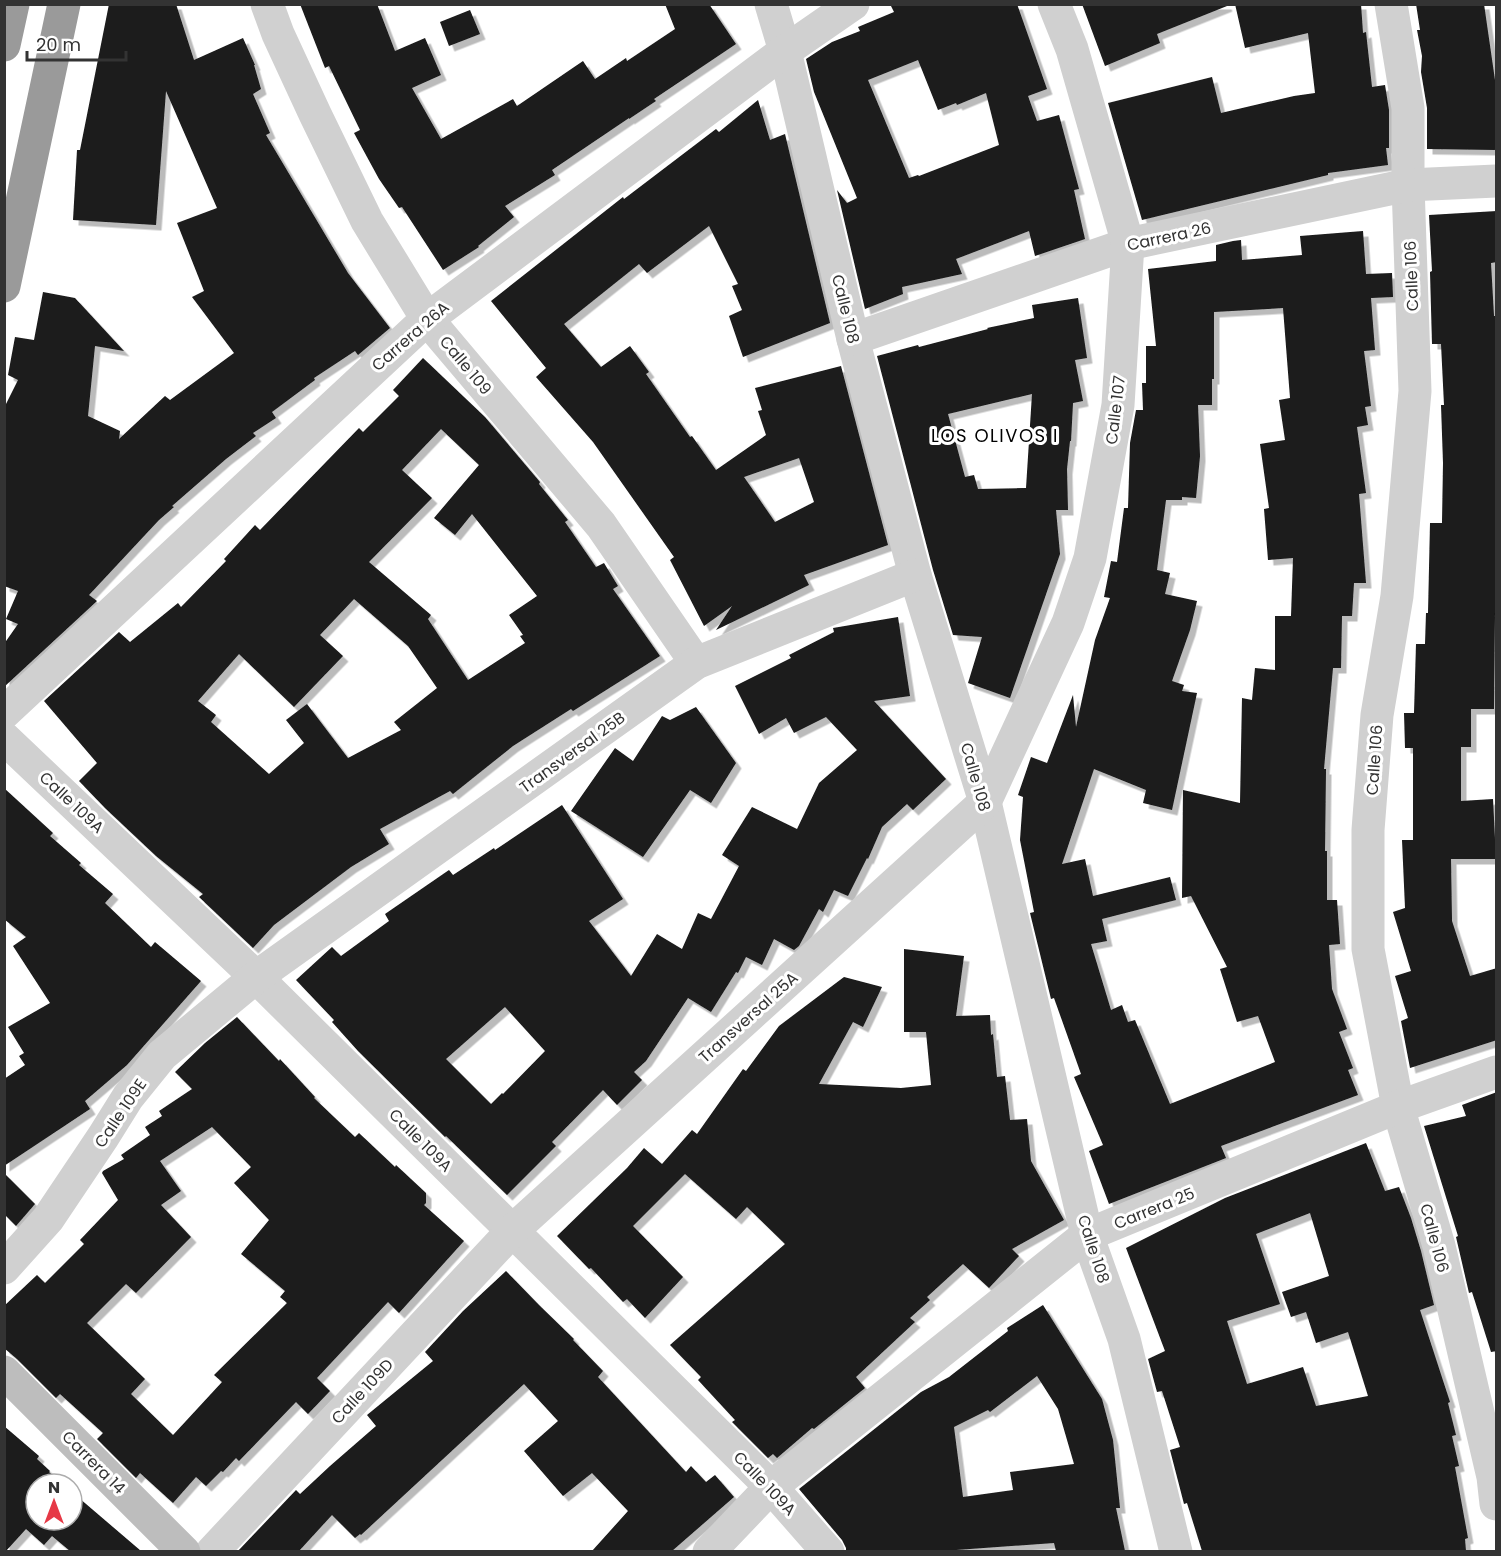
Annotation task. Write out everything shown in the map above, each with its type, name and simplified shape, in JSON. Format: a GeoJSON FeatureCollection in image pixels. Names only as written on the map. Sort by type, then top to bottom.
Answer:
{"type":"FeatureCollection","features":[{"type":"Feature","properties":{"kind":"highway"},"geometry":{"type":"LineString","coordinates":[[4,45],[13,4]]}},
{"type":"Feature","properties":{"kind":"highway"},"geometry":{"type":"LineString","coordinates":[[4,286],[64,4]]}},
{"type":"Feature","properties":{"kind":"street","name":"Calle 109"},"geometry":{"type":"LineString","coordinates":[[267,4],[278,34],[367,222],[427,319],[601,525],[696,663]]}},
{"type":"Feature","properties":{"kind":"street","name":"Calle 108"},"geometry":{"type":"LineString","coordinates":[[771,4],[785,51],[852,339],[915,575],[985,802],[1087,1235],[1124,1339],[1176,1551]]}},
{"type":"Feature","properties":{"kind":"street","name":"Carrera 26A"},"geometry":{"type":"LineString","coordinates":[[4,713],[427,319],[785,51],[853,4]]}},
{"type":"Feature","properties":{"kind":"street","name":"Calle 107"},"geometry":{"type":"LineString","coordinates":[[985,802],[1068,623],[1090,558],[1118,405],[1128,244],[1072,49],[1054,4]]}},
{"type":"Feature","properties":{"kind":"street","name":"Calle 106"},"geometry":{"type":"LineString","coordinates":[[1391,4],[1408,108],[1408,186],[1415,391],[1398,596],[1377,715],[1368,830],[1368,949],[1398,1107],[1439,1246],[1493,1477],[1497,1504]]}},
{"type":"Feature","properties":{"kind":"street","name":"Carrera 26"},"geometry":{"type":"LineString","coordinates":[[852,339],[1128,244],[1408,186],[1497,181]]}},
{"type":"Feature","properties":{"kind":"street","name":"Transversal 25B"},"geometry":{"type":"LineString","coordinates":[[256,977],[696,663],[915,575]]}},
{"type":"Feature","properties":{"kind":"street","name":"Calle 109A"},"geometry":{"type":"LineString","coordinates":[[4,738],[256,977],[771,1487],[828,1551]]}},
{"type":"Feature","properties":{"kind":"street","name":"Transversal 25A"},"geometry":{"type":"LineString","coordinates":[[512,1231],[985,802]]}},
{"type":"Feature","properties":{"kind":"street","name":"Calle 109E"},"geometry":{"type":"LineString","coordinates":[[4,1268],[48,1219],[128,1096],[162,1055],[256,977]]}},
{"type":"Feature","properties":{"kind":"street","name":"Carrera 25"},"geometry":{"type":"LineString","coordinates":[[709,1551],[771,1487],[1087,1235],[1398,1107],[1497,1072]]}},
{"type":"Feature","properties":{"kind":"street","name":"Calle 109D"},"geometry":{"type":"LineString","coordinates":[[212,1551],[512,1231]]}},
{"type":"Feature","properties":{"kind":"street","name":"Carrera 14"},"geometry":{"type":"LineString","coordinates":[[4,1372],[184,1551]]}},
{"type":"Feature","properties":{"kind":"building"},"geometry":{"type":"Polygon","coordinates":[[[109,4],[176,4],[194,60],[243,38],[255,65],[261,89],[253,94],[270,133],[266,135],[348,273],[390,328],[358,355],[355,351],[314,378],[315,380],[272,412],[276,418],[253,433],[256,436],[172,506],[174,507],[89,595],[97,601],[4,687],[4,644],[18,624],[6,619],[18,591],[4,586],[4,408],[18,380],[8,375],[15,337],[34,340],[43,292],[75,298],[124,351],[95,346],[88,416],[120,431],[119,439],[165,396],[170,400],[234,353],[192,297],[204,291],[177,223],[217,208],[166,91],[156,225],[73,220],[77,150],[80,150],[109,4]]]}},
{"type":"Feature","properties":{"kind":"building"},"geometry":{"type":"Polygon","coordinates":[[[300,4],[377,4],[395,51],[425,38],[441,75],[412,88],[441,139],[513,99],[517,106],[583,61],[595,79],[626,58],[627,61],[675,29],[665,4],[709,4],[736,44],[654,99],[656,101],[552,170],[555,175],[505,206],[514,217],[479,247],[443,270],[402,207],[399,208],[379,179],[354,133],[360,130],[329,66],[325,68],[300,4]]]}},
{"type":"Feature","properties":{"kind":"building"},"geometry":{"type":"Polygon","coordinates":[[[890,4],[1017,4],[1047,89],[1028,96],[1037,121],[1059,115],[1079,189],[1074,190],[1085,239],[1035,256],[1029,231],[956,259],[962,274],[902,287],[903,294],[865,309],[837,190],[847,203],[857,198],[814,92],[806,59],[832,42],[860,31],[858,27],[894,12],[890,4]],[[918,60],[868,80],[909,178],[999,145],[986,93],[938,110],[918,60]]]}},
{"type":"Feature","properties":{"kind":"building"},"geometry":{"type":"Polygon","coordinates":[[[1082,4],[1226,4],[1227,6],[1157,34],[1160,43],[1105,66],[1082,4]]]}},
{"type":"Feature","properties":{"kind":"building"},"geometry":{"type":"Polygon","coordinates":[[[1235,4],[1361,4],[1363,33],[1366,32],[1372,87],[1385,85],[1389,110],[1389,148],[1386,148],[1388,165],[1328,173],[1328,175],[1142,220],[1108,103],[1212,77],[1221,113],[1315,93],[1308,33],[1245,48],[1235,4]]]}},
{"type":"Feature","properties":{"kind":"building"},"geometry":{"type":"Polygon","coordinates":[[[1416,4],[1484,4],[1497,94],[1497,150],[1427,149],[1427,108],[1421,72],[1422,56],[1417,30],[1420,30],[1416,4]]]}},
{"type":"Feature","properties":{"kind":"building"},"geometry":{"type":"Polygon","coordinates":[[[470,10],[480,34],[449,46],[440,22],[470,10]]]}},
{"type":"Feature","properties":{"kind":"building"},"geometry":{"type":"Polygon","coordinates":[[[758,100],[770,140],[785,134],[830,323],[743,357],[729,316],[742,310],[732,286],[738,284],[709,226],[647,273],[639,264],[564,324],[601,367],[630,346],[649,372],[646,374],[716,470],[766,435],[758,411],[762,410],[755,388],[841,366],[888,545],[804,575],[809,585],[716,630],[732,606],[704,626],[670,560],[674,557],[593,442],[536,377],[546,368],[491,301],[623,197],[624,199],[716,129],[719,132],[758,100]],[[799,458],[744,477],[775,522],[814,502],[799,458]]]}},
{"type":"Feature","properties":{"kind":"building"},"geometry":{"type":"Polygon","coordinates":[[[1497,211],[1497,262],[1491,263],[1494,316],[1497,316],[1497,613],[1495,613],[1494,709],[1471,709],[1471,747],[1461,747],[1461,801],[1493,799],[1496,859],[1451,859],[1452,921],[1470,976],[1497,968],[1497,1040],[1410,1068],[1401,1021],[1408,1018],[1395,976],[1411,971],[1393,912],[1405,908],[1402,840],[1413,840],[1413,748],[1405,748],[1404,713],[1414,713],[1416,644],[1425,644],[1430,523],[1442,523],[1441,405],[1444,405],[1441,344],[1432,344],[1429,215],[1497,211]]]}},
{"type":"Feature","properties":{"kind":"building"},"geometry":{"type":"Polygon","coordinates":[[[1363,231],[1366,274],[1392,273],[1393,297],[1371,298],[1375,350],[1364,351],[1371,406],[1365,407],[1368,425],[1357,427],[1366,493],[1359,494],[1366,583],[1354,583],[1352,616],[1342,616],[1341,668],[1333,668],[1324,769],[1326,769],[1327,900],[1337,900],[1340,944],[1329,945],[1332,989],[1347,1029],[1339,1032],[1353,1068],[1348,1070],[1358,1095],[1221,1146],[1226,1158],[1109,1204],[1089,1151],[1103,1145],[1074,1077],[1081,1074],[1054,998],[1051,999],[1030,913],[1034,912],[1020,840],[1023,797],[1018,795],[1031,757],[1047,763],[1073,695],[1076,727],[1095,640],[1110,598],[1104,597],[1111,561],[1117,562],[1124,508],[1128,508],[1130,443],[1136,410],[1143,410],[1142,383],[1146,383],[1146,346],[1156,346],[1148,269],[1216,261],[1216,245],[1241,240],[1242,260],[1302,255],[1300,236],[1363,231]],[[1283,308],[1214,312],[1212,405],[1198,405],[1200,456],[1196,498],[1182,497],[1182,500],[1166,500],[1157,570],[1170,573],[1165,594],[1197,601],[1190,630],[1172,681],[1184,685],[1182,691],[1197,693],[1172,810],[1143,803],[1146,790],[1094,769],[1062,864],[1085,859],[1093,896],[1170,877],[1176,900],[1102,919],[1107,941],[1091,944],[1111,1010],[1122,1005],[1128,1022],[1135,1020],[1170,1104],[1275,1062],[1258,1016],[1237,1022],[1220,969],[1227,967],[1191,896],[1182,898],[1183,790],[1240,803],[1242,698],[1252,700],[1255,668],[1275,670],[1275,616],[1291,616],[1293,558],[1268,560],[1264,509],[1269,508],[1260,444],[1285,440],[1279,400],[1290,398],[1283,308]]]}},
{"type":"Feature","properties":{"kind":"building"},"geometry":{"type":"Polygon","coordinates":[[[1078,298],[1087,358],[1075,360],[1083,401],[1073,403],[1067,469],[1068,510],[1056,510],[1060,554],[1010,698],[968,683],[982,637],[953,635],[933,570],[877,356],[1034,318],[1032,305],[1078,298]],[[1032,394],[948,414],[965,477],[974,475],[978,489],[1026,488],[1032,394]]]}},
{"type":"Feature","properties":{"kind":"building"},"geometry":{"type":"Polygon","coordinates":[[[423,358],[485,417],[540,482],[539,484],[568,520],[565,522],[596,567],[604,563],[618,586],[613,589],[660,656],[513,746],[453,794],[450,791],[380,829],[389,844],[351,867],[274,925],[253,948],[199,897],[203,894],[156,856],[79,781],[97,763],[44,701],[119,632],[130,642],[178,603],[181,607],[226,561],[224,559],[255,525],[260,530],[359,428],[363,432],[399,396],[393,390],[423,358]],[[441,429],[402,470],[432,498],[369,562],[431,615],[428,619],[468,680],[525,643],[520,636],[523,635],[509,615],[537,596],[472,514],[455,535],[434,518],[479,465],[441,429]],[[354,599],[320,635],[343,656],[294,707],[239,654],[198,701],[216,715],[211,722],[269,774],[304,743],[286,720],[307,704],[348,758],[401,730],[394,722],[437,688],[408,646],[354,599]]]}},
{"type":"Feature","properties":{"kind":"building"},"geometry":{"type":"Polygon","coordinates":[[[898,617],[910,696],[874,701],[946,779],[913,810],[907,804],[882,827],[848,896],[834,890],[823,912],[819,909],[799,946],[794,950],[774,939],[762,965],[746,957],[738,973],[736,972],[711,1012],[688,998],[646,1061],[634,1072],[642,1080],[617,1105],[603,1090],[552,1142],[556,1146],[507,1195],[358,1051],[332,1022],[334,1020],[296,980],[332,947],[341,956],[389,921],[385,914],[449,870],[453,875],[562,805],[623,899],[589,921],[631,976],[657,934],[682,949],[698,913],[711,919],[739,866],[722,855],[752,807],[797,829],[819,783],[857,750],[826,717],[794,733],[786,718],[759,734],[735,686],[791,658],[789,655],[834,632],[833,628],[898,617]],[[505,1007],[446,1059],[491,1104],[545,1051],[505,1007]]]}},
{"type":"Feature","properties":{"kind":"building"},"geometry":{"type":"Polygon","coordinates":[[[696,707],[736,763],[711,803],[690,790],[643,857],[571,811],[615,748],[633,761],[662,716],[670,720],[696,707]]]}},
{"type":"Feature","properties":{"kind":"building"},"geometry":{"type":"Polygon","coordinates":[[[4,788],[53,833],[50,836],[81,863],[79,865],[113,894],[105,903],[151,947],[155,942],[201,981],[127,1065],[85,1101],[90,1109],[4,1166],[4,1079],[25,1065],[19,1056],[24,1053],[8,1027],[50,1003],[13,946],[26,937],[4,919],[4,788]]]}},
{"type":"Feature","properties":{"kind":"building"},"geometry":{"type":"Polygon","coordinates":[[[904,949],[964,956],[956,1016],[990,1015],[997,1077],[1005,1076],[1010,1120],[1027,1119],[1031,1161],[1064,1220],[1012,1249],[1019,1256],[989,1288],[963,1264],[927,1297],[930,1300],[910,1318],[915,1322],[856,1377],[865,1388],[777,1458],[773,1454],[768,1458],[732,1422],[735,1420],[698,1380],[701,1377],[670,1345],[785,1244],[747,1207],[736,1219],[685,1174],[633,1226],[683,1277],[645,1318],[627,1299],[623,1302],[557,1236],[627,1168],[644,1148],[662,1164],[692,1130],[697,1134],[743,1069],[746,1071],[779,1026],[844,977],[882,987],[863,1027],[853,1022],[819,1084],[901,1088],[931,1085],[926,1032],[904,1032],[904,949]]]}},
{"type":"Feature","properties":{"kind":"building"},"geometry":{"type":"Polygon","coordinates":[[[237,1017],[279,1061],[280,1059],[314,1098],[355,1137],[359,1133],[426,1193],[424,1205],[464,1241],[399,1313],[388,1302],[317,1378],[330,1391],[308,1414],[296,1402],[239,1461],[236,1458],[206,1486],[196,1477],[173,1503],[140,1473],[136,1478],[97,1439],[103,1433],[60,1394],[56,1398],[4,1348],[4,1306],[37,1275],[45,1283],[84,1244],[80,1240],[118,1200],[102,1173],[103,1171],[124,1159],[121,1155],[150,1135],[145,1127],[162,1116],[159,1111],[192,1089],[175,1072],[237,1017]],[[212,1127],[160,1161],[181,1191],[161,1205],[191,1237],[136,1293],[126,1284],[87,1323],[145,1379],[131,1394],[173,1435],[222,1382],[214,1375],[287,1303],[280,1297],[285,1291],[241,1254],[269,1220],[234,1183],[251,1167],[212,1127]]]}},
{"type":"Feature","properties":{"kind":"building"},"geometry":{"type":"Polygon","coordinates":[[[1497,1092],[1497,1351],[1491,1352],[1472,1292],[1469,1293],[1456,1237],[1458,1236],[1424,1126],[1466,1116],[1462,1105],[1497,1092]]]}},
{"type":"Feature","properties":{"kind":"building"},"geometry":{"type":"Polygon","coordinates":[[[1366,1143],[1385,1191],[1399,1187],[1421,1251],[1434,1305],[1420,1310],[1450,1402],[1448,1403],[1456,1435],[1452,1436],[1459,1466],[1455,1467],[1468,1538],[1465,1539],[1466,1551],[1202,1551],[1187,1503],[1184,1504],[1170,1450],[1180,1447],[1162,1391],[1157,1392],[1148,1359],[1165,1351],[1126,1248],[1225,1198],[1366,1143]],[[1310,1213],[1256,1234],[1280,1304],[1227,1321],[1247,1384],[1303,1367],[1316,1406],[1368,1396],[1348,1332],[1316,1343],[1306,1312],[1291,1317],[1282,1292],[1329,1276],[1310,1213]]]}},
{"type":"Feature","properties":{"kind":"building"},"geometry":{"type":"Polygon","coordinates":[[[4,1173],[35,1204],[16,1226],[4,1214],[4,1173]]]}},
{"type":"Feature","properties":{"kind":"building"},"geometry":{"type":"Polygon","coordinates":[[[506,1271],[603,1371],[598,1377],[686,1472],[691,1466],[706,1482],[715,1475],[734,1497],[672,1551],[592,1551],[628,1511],[592,1473],[563,1496],[524,1451],[558,1421],[524,1384],[361,1535],[355,1538],[332,1515],[299,1551],[238,1551],[296,1490],[300,1494],[376,1426],[367,1415],[433,1361],[425,1352],[463,1311],[506,1271]]]}},
{"type":"Feature","properties":{"kind":"building"},"geometry":{"type":"Polygon","coordinates":[[[1043,1305],[1102,1399],[1113,1440],[1120,1508],[1116,1508],[1125,1551],[1056,1551],[1054,1543],[942,1551],[846,1551],[842,1540],[799,1489],[921,1392],[949,1377],[1008,1331],[1007,1328],[1043,1305]],[[1037,1376],[990,1412],[988,1410],[954,1427],[963,1497],[1013,1490],[1010,1472],[1074,1464],[1058,1409],[1037,1376]]]}},
{"type":"Feature","properties":{"kind":"building"},"geometry":{"type":"Polygon","coordinates":[[[4,1426],[39,1456],[37,1459],[50,1471],[24,1472],[24,1531],[4,1551],[4,1426]]]}},
{"type":"Feature","properties":{"kind":"building"},"geometry":{"type":"Polygon","coordinates":[[[84,1502],[141,1551],[70,1551],[52,1536],[44,1545],[29,1532],[84,1532],[84,1502]]]}},
{"type":"Feature","properties":{"kind":"district","name":"LOS OLIVOS I"},"geometry":{"type":"Point","coordinates":[995,436]}}]}
